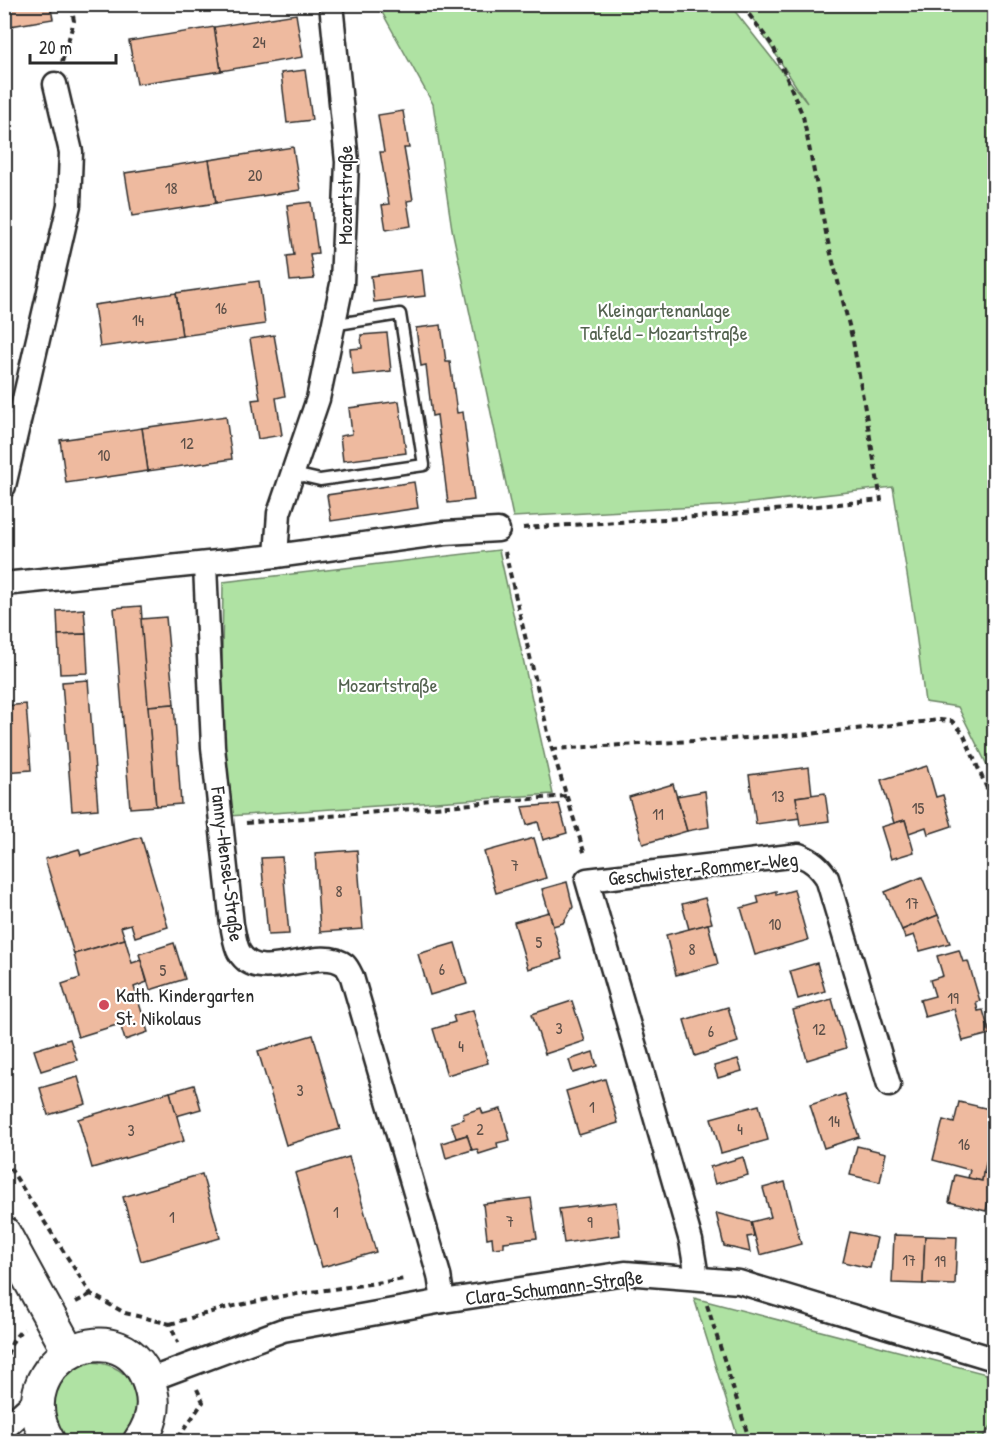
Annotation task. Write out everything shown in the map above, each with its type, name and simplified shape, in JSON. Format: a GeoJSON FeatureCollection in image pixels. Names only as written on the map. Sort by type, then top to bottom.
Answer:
{"type":"FeatureCollection","features":[{"type":"Feature","properties":{"kind":"main road"},"geometry":{"type":"LineString","coordinates":[[4,1233],[68,1350]]}},
{"type":"Feature","properties":{"kind":"main road"},"geometry":{"type":"LineString","coordinates":[[49,1442],[36,1417],[35,1401],[38,1384],[46,1368],[58,1356],[68,1350],[90,1344],[108,1346],[125,1353],[139,1365],[149,1380],[153,1397],[152,1415],[146,1432],[139,1442]]}},
{"type":"Feature","properties":{"kind":"street","name":"Mozartstraße"},"geometry":{"type":"LineString","coordinates":[[276,556],[279,513],[318,399],[342,284],[346,162],[331,4]]}},
{"type":"Feature","properties":{"kind":"street"},"geometry":{"type":"LineString","coordinates":[[4,486],[69,205],[72,152],[55,85]]}},
{"type":"Feature","properties":{"kind":"street"},"geometry":{"type":"LineString","coordinates":[[4,584],[205,565],[445,533],[498,530]]}},
{"type":"Feature","properties":{"kind":"street","name":"Fanny-Hensel-Straße"},"geometry":{"type":"LineString","coordinates":[[205,565],[213,747],[232,925],[239,952],[249,963],[263,967],[334,959],[346,966],[352,977],[439,1275],[443,1301]]}},
{"type":"Feature","properties":{"kind":"street","name":"Geschwister-Rommer-Weg"},"geometry":{"type":"LineString","coordinates":[[698,1277],[691,1241],[587,880],[799,855],[810,859],[820,867],[827,878],[889,1084]]}},
{"type":"Feature","properties":{"kind":"street","name":"Clara-Schumann-Straße"},"geometry":{"type":"LineString","coordinates":[[149,1380],[284,1330],[443,1301],[625,1273],[739,1282],[994,1359]]}},
{"type":"Feature","properties":{"kind":"street"},"geometry":{"type":"LineString","coordinates":[[4,1429],[35,1401]]}},
{"type":"Feature","properties":{"kind":"lane"},"geometry":{"type":"LineString","coordinates":[[294,474],[320,480],[424,465],[400,314],[332,325]]}},
{"type":"Feature","properties":{"kind":"path"},"geometry":{"type":"LineString","coordinates":[[55,85],[74,21],[71,4]]}},
{"type":"Feature","properties":{"kind":"path"},"geometry":{"type":"LineString","coordinates":[[587,880],[586,860],[552,749],[511,570],[498,530],[712,516],[881,500],[852,341],[827,238],[803,116],[773,46],[741,4]]}},
{"type":"Feature","properties":{"kind":"path"},"geometry":{"type":"LineString","coordinates":[[552,749],[799,735],[940,720],[952,721],[963,733],[994,805]]}},
{"type":"Feature","properties":{"kind":"path"},"geometry":{"type":"LineString","coordinates":[[222,825],[566,796]]}},
{"type":"Feature","properties":{"kind":"path"},"geometry":{"type":"LineString","coordinates":[[4,1159],[91,1294],[125,1313],[170,1324],[225,1308],[283,1296],[439,1275]]}},
{"type":"Feature","properties":{"kind":"path"},"geometry":{"type":"LineString","coordinates":[[712,1320],[750,1442]]}},
{"type":"Feature","properties":{"kind":"path"},"geometry":{"type":"LineString","coordinates":[[170,1324],[203,1402],[176,1442]]}},
{"type":"Feature","properties":{"kind":"green space","name":"Kleingartenanlage Talfeld - Mozartstraße"},"geometry":{"type":"Polygon","coordinates":[[[378,5],[730,5],[807,103],[744,5],[994,5],[994,779],[958,707],[925,702],[893,487],[734,505],[513,517],[452,229],[433,104],[378,5]]]}},
{"type":"Feature","properties":{"kind":"green space","name":"Mozartstraße"},"geometry":{"type":"Polygon","coordinates":[[[499,550],[553,794],[229,816],[221,740],[223,582],[499,550]]]}},
{"type":"Feature","properties":{"kind":"green space"},"geometry":{"type":"Polygon","coordinates":[[[694,1298],[994,1376],[994,1422],[980,1441],[739,1441],[694,1298]]]}},
{"type":"Feature","properties":{"kind":"green space"},"geometry":{"type":"Polygon","coordinates":[[[88,1362],[99,1363],[118,1370],[126,1376],[136,1393],[136,1415],[130,1431],[121,1439],[71,1441],[63,1436],[56,1424],[51,1399],[55,1386],[70,1371],[88,1362]]]}},
{"type":"Feature","properties":{"kind":"building"},"geometry":{"type":"Polygon","coordinates":[[[4,4],[50,4],[53,19],[4,27],[4,4]]]}},
{"type":"Feature","properties":{"kind":"building"},"geometry":{"type":"Polygon","coordinates":[[[296,14],[303,57],[221,71],[214,27],[296,14]]]}},
{"type":"Feature","properties":{"kind":"building"},"geometry":{"type":"Polygon","coordinates":[[[214,27],[221,71],[137,84],[129,41],[214,27]]]}},
{"type":"Feature","properties":{"kind":"building"},"geometry":{"type":"Polygon","coordinates":[[[305,70],[312,120],[287,123],[281,73],[305,70]]]}},
{"type":"Feature","properties":{"kind":"building"},"geometry":{"type":"Polygon","coordinates":[[[403,111],[409,148],[404,148],[413,200],[407,201],[411,226],[386,230],[382,205],[389,204],[380,152],[384,152],[378,115],[403,111]]]}},
{"type":"Feature","properties":{"kind":"building"},"geometry":{"type":"Polygon","coordinates":[[[293,147],[300,190],[216,203],[209,160],[293,147]]]}},
{"type":"Feature","properties":{"kind":"building"},"geometry":{"type":"Polygon","coordinates":[[[4,152],[10,187],[4,187],[4,152]]]}},
{"type":"Feature","properties":{"kind":"building"},"geometry":{"type":"Polygon","coordinates":[[[209,160],[216,203],[132,216],[125,173],[209,160]]]}},
{"type":"Feature","properties":{"kind":"building"},"geometry":{"type":"Polygon","coordinates":[[[311,202],[318,253],[310,254],[314,279],[290,281],[287,256],[294,255],[287,205],[311,202]]]}},
{"type":"Feature","properties":{"kind":"building"},"geometry":{"type":"Polygon","coordinates":[[[422,270],[425,296],[374,302],[371,276],[422,270]]]}},
{"type":"Feature","properties":{"kind":"building"},"geometry":{"type":"Polygon","coordinates":[[[259,281],[265,324],[182,336],[176,293],[259,281]]]}},
{"type":"Feature","properties":{"kind":"building"},"geometry":{"type":"Polygon","coordinates":[[[176,293],[182,336],[100,347],[94,305],[176,293]]]}},
{"type":"Feature","properties":{"kind":"building"},"geometry":{"type":"Polygon","coordinates":[[[441,325],[446,362],[450,362],[457,413],[463,412],[474,500],[448,503],[437,415],[432,416],[426,365],[421,366],[416,328],[441,325]]]}},
{"type":"Feature","properties":{"kind":"building"},"geometry":{"type":"Polygon","coordinates":[[[387,333],[391,371],[353,375],[350,349],[362,348],[361,335],[387,333]]]}},
{"type":"Feature","properties":{"kind":"building"},"geometry":{"type":"Polygon","coordinates":[[[274,335],[285,396],[276,398],[282,435],[258,439],[252,400],[260,399],[250,339],[274,335]]]}},
{"type":"Feature","properties":{"kind":"building"},"geometry":{"type":"Polygon","coordinates":[[[399,401],[406,453],[343,461],[340,436],[352,434],[349,408],[399,401]]]}},
{"type":"Feature","properties":{"kind":"building"},"geometry":{"type":"Polygon","coordinates":[[[226,416],[232,459],[148,471],[142,428],[226,416]]]}},
{"type":"Feature","properties":{"kind":"building"},"geometry":{"type":"Polygon","coordinates":[[[142,428],[148,471],[66,483],[60,440],[142,428]]]}},
{"type":"Feature","properties":{"kind":"building"},"geometry":{"type":"Polygon","coordinates":[[[414,482],[418,508],[331,521],[327,495],[414,482]]]}},
{"type":"Feature","properties":{"kind":"building"},"geometry":{"type":"Polygon","coordinates":[[[141,606],[156,806],[130,808],[114,608],[141,606]]]}},
{"type":"Feature","properties":{"kind":"building"},"geometry":{"type":"Polygon","coordinates":[[[84,609],[86,634],[58,635],[57,611],[84,609]]]}},
{"type":"Feature","properties":{"kind":"building"},"geometry":{"type":"Polygon","coordinates":[[[166,617],[174,704],[148,706],[141,619],[166,617]]]}},
{"type":"Feature","properties":{"kind":"building"},"geometry":{"type":"Polygon","coordinates":[[[86,634],[88,673],[60,674],[58,635],[86,634]]]}},
{"type":"Feature","properties":{"kind":"building"},"geometry":{"type":"Polygon","coordinates":[[[88,680],[98,809],[72,811],[62,682],[88,680]]]}},
{"type":"Feature","properties":{"kind":"building"},"geometry":{"type":"Polygon","coordinates":[[[26,704],[31,770],[4,772],[4,706],[26,704]]]}},
{"type":"Feature","properties":{"kind":"building"},"geometry":{"type":"Polygon","coordinates":[[[174,704],[181,804],[156,806],[148,706],[174,704]]]}},
{"type":"Feature","properties":{"kind":"building"},"geometry":{"type":"Polygon","coordinates":[[[927,766],[936,797],[943,795],[952,826],[928,834],[926,827],[909,833],[905,820],[894,823],[881,780],[927,766]]]}},
{"type":"Feature","properties":{"kind":"building"},"geometry":{"type":"Polygon","coordinates":[[[809,767],[812,795],[796,797],[800,818],[756,824],[749,775],[809,767]]]}},
{"type":"Feature","properties":{"kind":"building"},"geometry":{"type":"Polygon","coordinates":[[[673,784],[687,831],[643,844],[629,797],[673,784]]]}},
{"type":"Feature","properties":{"kind":"building"},"geometry":{"type":"Polygon","coordinates":[[[705,791],[709,827],[687,831],[677,796],[705,791]]]}},
{"type":"Feature","properties":{"kind":"building"},"geometry":{"type":"Polygon","coordinates":[[[825,793],[829,821],[800,825],[796,797],[825,793]]]}},
{"type":"Feature","properties":{"kind":"building"},"geometry":{"type":"Polygon","coordinates":[[[559,804],[567,833],[543,840],[538,822],[527,825],[522,807],[559,804]]]}},
{"type":"Feature","properties":{"kind":"building"},"geometry":{"type":"Polygon","coordinates":[[[905,820],[914,852],[891,859],[881,827],[905,820]]]}},
{"type":"Feature","properties":{"kind":"building"},"geometry":{"type":"Polygon","coordinates":[[[141,837],[168,927],[135,937],[131,924],[121,927],[125,939],[74,954],[45,859],[79,849],[81,855],[141,837]]]}},
{"type":"Feature","properties":{"kind":"building"},"geometry":{"type":"Polygon","coordinates":[[[534,838],[546,878],[496,893],[484,852],[534,838]]]}},
{"type":"Feature","properties":{"kind":"building"},"geometry":{"type":"Polygon","coordinates":[[[357,850],[363,929],[320,932],[315,853],[357,850]]]}},
{"type":"Feature","properties":{"kind":"building"},"geometry":{"type":"Polygon","coordinates":[[[282,857],[289,934],[268,935],[261,858],[282,857]]]}},
{"type":"Feature","properties":{"kind":"building"},"geometry":{"type":"Polygon","coordinates":[[[922,877],[938,915],[902,930],[885,892],[922,877]]]}},
{"type":"Feature","properties":{"kind":"building"},"geometry":{"type":"Polygon","coordinates":[[[567,882],[573,907],[563,923],[553,926],[542,889],[567,882]]]}},
{"type":"Feature","properties":{"kind":"building"},"geometry":{"type":"Polygon","coordinates":[[[794,890],[808,940],[755,955],[741,908],[759,903],[757,896],[776,891],[776,895],[794,890]]]}},
{"type":"Feature","properties":{"kind":"building"},"geometry":{"type":"Polygon","coordinates":[[[705,898],[712,923],[689,929],[682,904],[705,898]]]}},
{"type":"Feature","properties":{"kind":"building"},"geometry":{"type":"Polygon","coordinates":[[[549,912],[562,959],[528,969],[514,922],[549,912]]]}},
{"type":"Feature","properties":{"kind":"building"},"geometry":{"type":"Polygon","coordinates":[[[938,915],[950,943],[920,951],[914,935],[905,938],[902,930],[938,915]]]}},
{"type":"Feature","properties":{"kind":"building"},"geometry":{"type":"Polygon","coordinates":[[[708,924],[718,964],[676,975],[666,935],[708,924]]]}},
{"type":"Feature","properties":{"kind":"building","name":"Kath. Kindergarten St. Nikolaus"},"geometry":{"type":"Polygon","coordinates":[[[125,939],[132,963],[141,960],[147,982],[134,987],[148,1032],[125,1040],[120,1024],[78,1037],[62,984],[80,978],[74,954],[125,939]]]}},
{"type":"Feature","properties":{"kind":"building"},"geometry":{"type":"Polygon","coordinates":[[[174,943],[185,979],[150,990],[139,954],[174,943]]]}},
{"type":"Feature","properties":{"kind":"building"},"geometry":{"type":"Polygon","coordinates":[[[455,943],[467,984],[430,995],[418,954],[455,943]]]}},
{"type":"Feature","properties":{"kind":"building"},"geometry":{"type":"Polygon","coordinates":[[[959,950],[963,962],[968,961],[980,1001],[976,1002],[978,1011],[983,1010],[990,1034],[963,1041],[954,1009],[925,1017],[920,1000],[935,996],[930,980],[943,976],[937,956],[959,950]]]}},
{"type":"Feature","properties":{"kind":"building"},"geometry":{"type":"Polygon","coordinates":[[[817,963],[825,991],[798,999],[790,971],[817,963]]]}},
{"type":"Feature","properties":{"kind":"building"},"geometry":{"type":"Polygon","coordinates":[[[832,999],[846,1048],[807,1060],[793,1010],[832,999]]]}},
{"type":"Feature","properties":{"kind":"building"},"geometry":{"type":"Polygon","coordinates":[[[572,1001],[585,1041],[545,1054],[532,1014],[572,1001]]]}},
{"type":"Feature","properties":{"kind":"building"},"geometry":{"type":"Polygon","coordinates":[[[728,1007],[738,1042],[695,1056],[684,1020],[728,1007]]]}},
{"type":"Feature","properties":{"kind":"building"},"geometry":{"type":"Polygon","coordinates":[[[473,1010],[488,1063],[447,1075],[433,1029],[455,1022],[453,1016],[473,1010]]]}},
{"type":"Feature","properties":{"kind":"building"},"geometry":{"type":"Polygon","coordinates":[[[313,1035],[340,1129],[286,1145],[258,1051],[313,1035]]]}},
{"type":"Feature","properties":{"kind":"building"},"geometry":{"type":"Polygon","coordinates":[[[70,1039],[77,1060],[41,1071],[34,1050],[70,1039]]]}},
{"type":"Feature","properties":{"kind":"building"},"geometry":{"type":"Polygon","coordinates":[[[593,1052],[597,1066],[573,1073],[569,1060],[593,1052]]]}},
{"type":"Feature","properties":{"kind":"building"},"geometry":{"type":"Polygon","coordinates":[[[738,1059],[742,1071],[718,1078],[714,1066],[738,1059]]]}},
{"type":"Feature","properties":{"kind":"building"},"geometry":{"type":"Polygon","coordinates":[[[78,1077],[86,1104],[48,1115],[40,1088],[78,1077]]]}},
{"type":"Feature","properties":{"kind":"building"},"geometry":{"type":"Polygon","coordinates":[[[605,1079],[618,1123],[579,1135],[566,1091],[605,1079]]]}},
{"type":"Feature","properties":{"kind":"building"},"geometry":{"type":"Polygon","coordinates":[[[194,1085],[201,1109],[176,1116],[170,1092],[194,1085]]]}},
{"type":"Feature","properties":{"kind":"building"},"geometry":{"type":"Polygon","coordinates":[[[170,1092],[184,1141],[92,1168],[78,1119],[170,1092]]]}},
{"type":"Feature","properties":{"kind":"building"},"geometry":{"type":"Polygon","coordinates":[[[845,1094],[859,1137],[824,1148],[810,1105],[845,1094]]]}},
{"type":"Feature","properties":{"kind":"building"},"geometry":{"type":"Polygon","coordinates":[[[959,1102],[994,1110],[994,1128],[982,1181],[968,1178],[970,1170],[933,1160],[943,1120],[954,1123],[959,1102]]]}},
{"type":"Feature","properties":{"kind":"building"},"geometry":{"type":"Polygon","coordinates":[[[759,1105],[768,1140],[721,1153],[711,1118],[759,1105]]]}},
{"type":"Feature","properties":{"kind":"building"},"geometry":{"type":"Polygon","coordinates":[[[481,1108],[483,1114],[501,1109],[510,1140],[497,1143],[498,1148],[479,1154],[477,1149],[472,1150],[467,1135],[456,1138],[451,1123],[464,1119],[463,1114],[481,1108]]]}},
{"type":"Feature","properties":{"kind":"building"},"geometry":{"type":"Polygon","coordinates":[[[467,1135],[472,1150],[446,1158],[442,1143],[467,1135]]]}},
{"type":"Feature","properties":{"kind":"building"},"geometry":{"type":"Polygon","coordinates":[[[857,1146],[886,1153],[880,1182],[850,1175],[857,1146]]]}},
{"type":"Feature","properties":{"kind":"building"},"geometry":{"type":"Polygon","coordinates":[[[349,1157],[376,1252],[322,1267],[295,1173],[349,1157]]]}},
{"type":"Feature","properties":{"kind":"building"},"geometry":{"type":"Polygon","coordinates":[[[743,1157],[748,1175],[715,1184],[710,1167],[743,1157]]]}},
{"type":"Feature","properties":{"kind":"building"},"geometry":{"type":"Polygon","coordinates":[[[983,1173],[994,1175],[986,1211],[949,1202],[955,1175],[982,1181],[983,1173]]]}},
{"type":"Feature","properties":{"kind":"building"},"geometry":{"type":"Polygon","coordinates":[[[202,1174],[220,1238],[141,1261],[123,1197],[202,1174]]]}},
{"type":"Feature","properties":{"kind":"building"},"geometry":{"type":"Polygon","coordinates":[[[785,1182],[801,1244],[760,1255],[751,1222],[771,1217],[763,1188],[785,1182]]]}},
{"type":"Feature","properties":{"kind":"building"},"geometry":{"type":"Polygon","coordinates":[[[531,1198],[537,1238],[504,1242],[504,1247],[493,1248],[492,1237],[487,1238],[483,1204],[531,1198]]]}},
{"type":"Feature","properties":{"kind":"building"},"geometry":{"type":"Polygon","coordinates":[[[616,1202],[620,1235],[564,1243],[559,1209],[616,1202]]]}},
{"type":"Feature","properties":{"kind":"building"},"geometry":{"type":"Polygon","coordinates":[[[716,1213],[751,1222],[754,1236],[747,1237],[750,1252],[724,1246],[716,1213]]]}},
{"type":"Feature","properties":{"kind":"building"},"geometry":{"type":"Polygon","coordinates":[[[850,1232],[877,1238],[870,1268],[843,1262],[850,1232]]]}},
{"type":"Feature","properties":{"kind":"building"},"geometry":{"type":"Polygon","coordinates":[[[894,1235],[925,1236],[923,1284],[892,1283],[894,1235]]]}},
{"type":"Feature","properties":{"kind":"building"},"geometry":{"type":"Polygon","coordinates":[[[925,1236],[957,1237],[955,1285],[923,1284],[925,1236]]]}},
{"type":"Feature","properties":{"kind":"place","name":"Kath. Kindergarten St. Nikolaus"},"geometry":{"type":"Point","coordinates":[104,1005]}}]}
